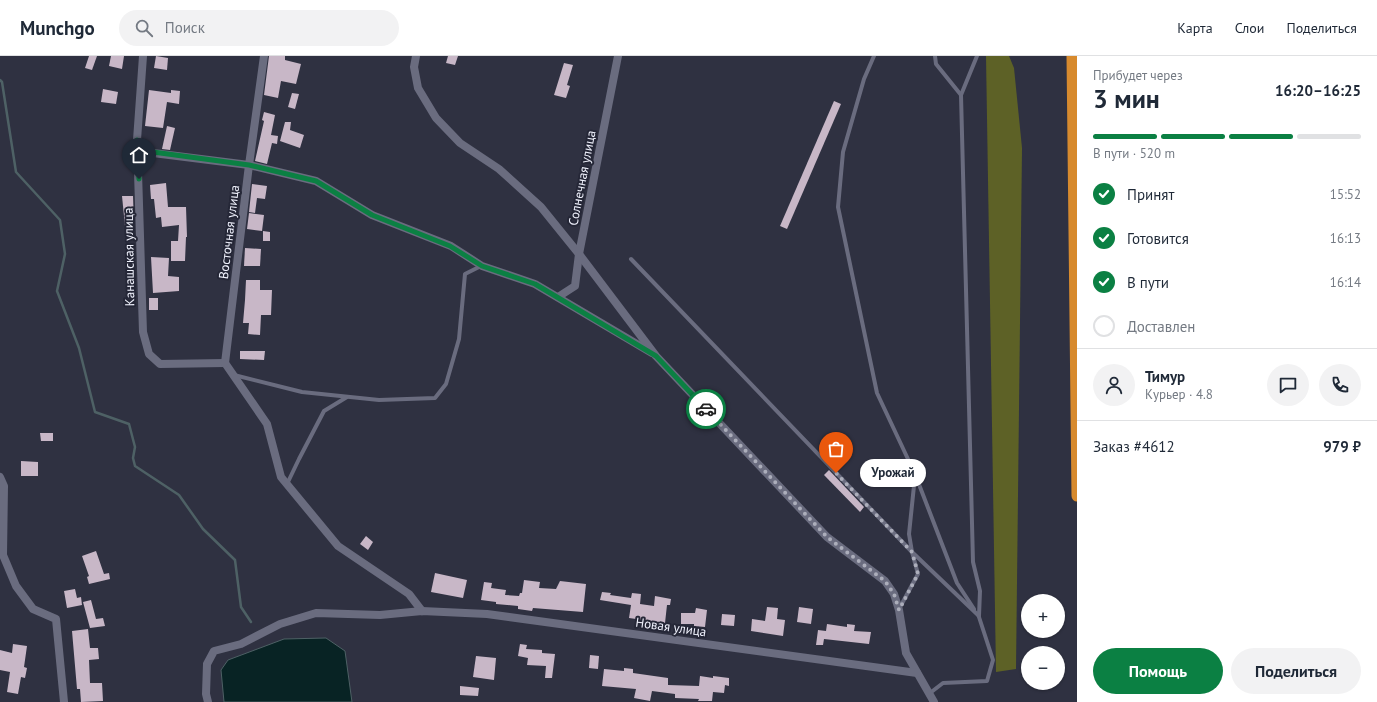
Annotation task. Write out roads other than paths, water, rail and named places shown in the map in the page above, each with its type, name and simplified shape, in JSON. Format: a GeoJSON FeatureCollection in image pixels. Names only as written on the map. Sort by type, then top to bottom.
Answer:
{"type":"FeatureCollection","features":[{"type":"Feature","properties":{"kind":"highway"},"geometry":{"type":"LineString","coordinates":[[1072,56],[1077,496]]}},
{"type":"Feature","properties":{"kind":"street","name":"Канашская улица"},"geometry":{"type":"LineString","coordinates":[[143,56],[137,140],[143,332],[149,354],[160,364],[225,363]]}},
{"type":"Feature","properties":{"kind":"street","name":"Восточная улица"},"geometry":{"type":"LineString","coordinates":[[225,363],[264,56]]}},
{"type":"Feature","properties":{"kind":"street"},"geometry":{"type":"LineString","coordinates":[[416,56],[414,67],[418,88],[436,118],[460,143],[499,169],[541,207],[579,254],[656,356],[827,537],[885,581],[894,594],[899,610],[906,653],[934,702]]}},
{"type":"Feature","properties":{"kind":"street","name":"Солнечная улица"},"geometry":{"type":"LineString","coordinates":[[558,297],[574,286],[618,56]]}},
{"type":"Feature","properties":{"kind":"street"},"geometry":{"type":"LineString","coordinates":[[137,140],[153,152],[249,165],[316,181],[372,215],[450,246],[482,266],[535,284],[656,356]]}},
{"type":"Feature","properties":{"kind":"street"},"geometry":{"type":"LineString","coordinates":[[225,363],[267,424],[281,477],[338,546],[409,594],[422,611]]}},
{"type":"Feature","properties":{"kind":"street"},"geometry":{"type":"LineString","coordinates":[[0,476],[4,486],[3,555],[16,586],[33,609],[56,619],[64,702]]}},
{"type":"Feature","properties":{"kind":"street","name":"Новая улица"},"geometry":{"type":"LineString","coordinates":[[208,702],[206,694],[207,664],[214,650],[241,644],[280,624],[316,613],[380,615],[422,611],[487,614],[917,673]]}},
{"type":"Feature","properties":{"kind":"lane"},"geometry":{"type":"LineString","coordinates":[[874,56],[864,79],[843,152],[838,208],[877,393],[915,474],[957,583],[979,616],[993,660],[987,681],[943,683],[930,693]]}},
{"type":"Feature","properties":{"kind":"lane"},"geometry":{"type":"LineString","coordinates":[[935,56],[936,64],[961,96]]}},
{"type":"Feature","properties":{"kind":"lane"},"geometry":{"type":"LineString","coordinates":[[977,56],[961,96],[973,562],[980,591],[979,616]]}},
{"type":"Feature","properties":{"kind":"lane"},"geometry":{"type":"LineString","coordinates":[[631,259],[912,552],[979,616]]}},
{"type":"Feature","properties":{"kind":"lane"},"geometry":{"type":"LineString","coordinates":[[234,375],[302,392],[379,400],[434,398],[446,384],[459,339],[465,274],[482,266]]}},
{"type":"Feature","properties":{"kind":"lane"},"geometry":{"type":"LineString","coordinates":[[287,484],[324,411],[347,397]]}},
{"type":"Feature","properties":{"kind":"lane"},"geometry":{"type":"LineString","coordinates":[[899,610],[918,574],[909,534],[915,474]]}},
{"type":"Feature","properties":{"kind":"waterway"},"geometry":{"type":"LineString","coordinates":[[0,80],[2,82],[16,172],[60,220],[65,254],[57,291],[79,348],[95,412],[129,424],[135,447],[133,458],[135,466],[179,495],[203,529],[235,560],[241,607],[251,622]]}},
{"type":"Feature","properties":{"kind":"place","name":"Урожай"},"geometry":{"type":"Point","coordinates":[836,473]}}]}
